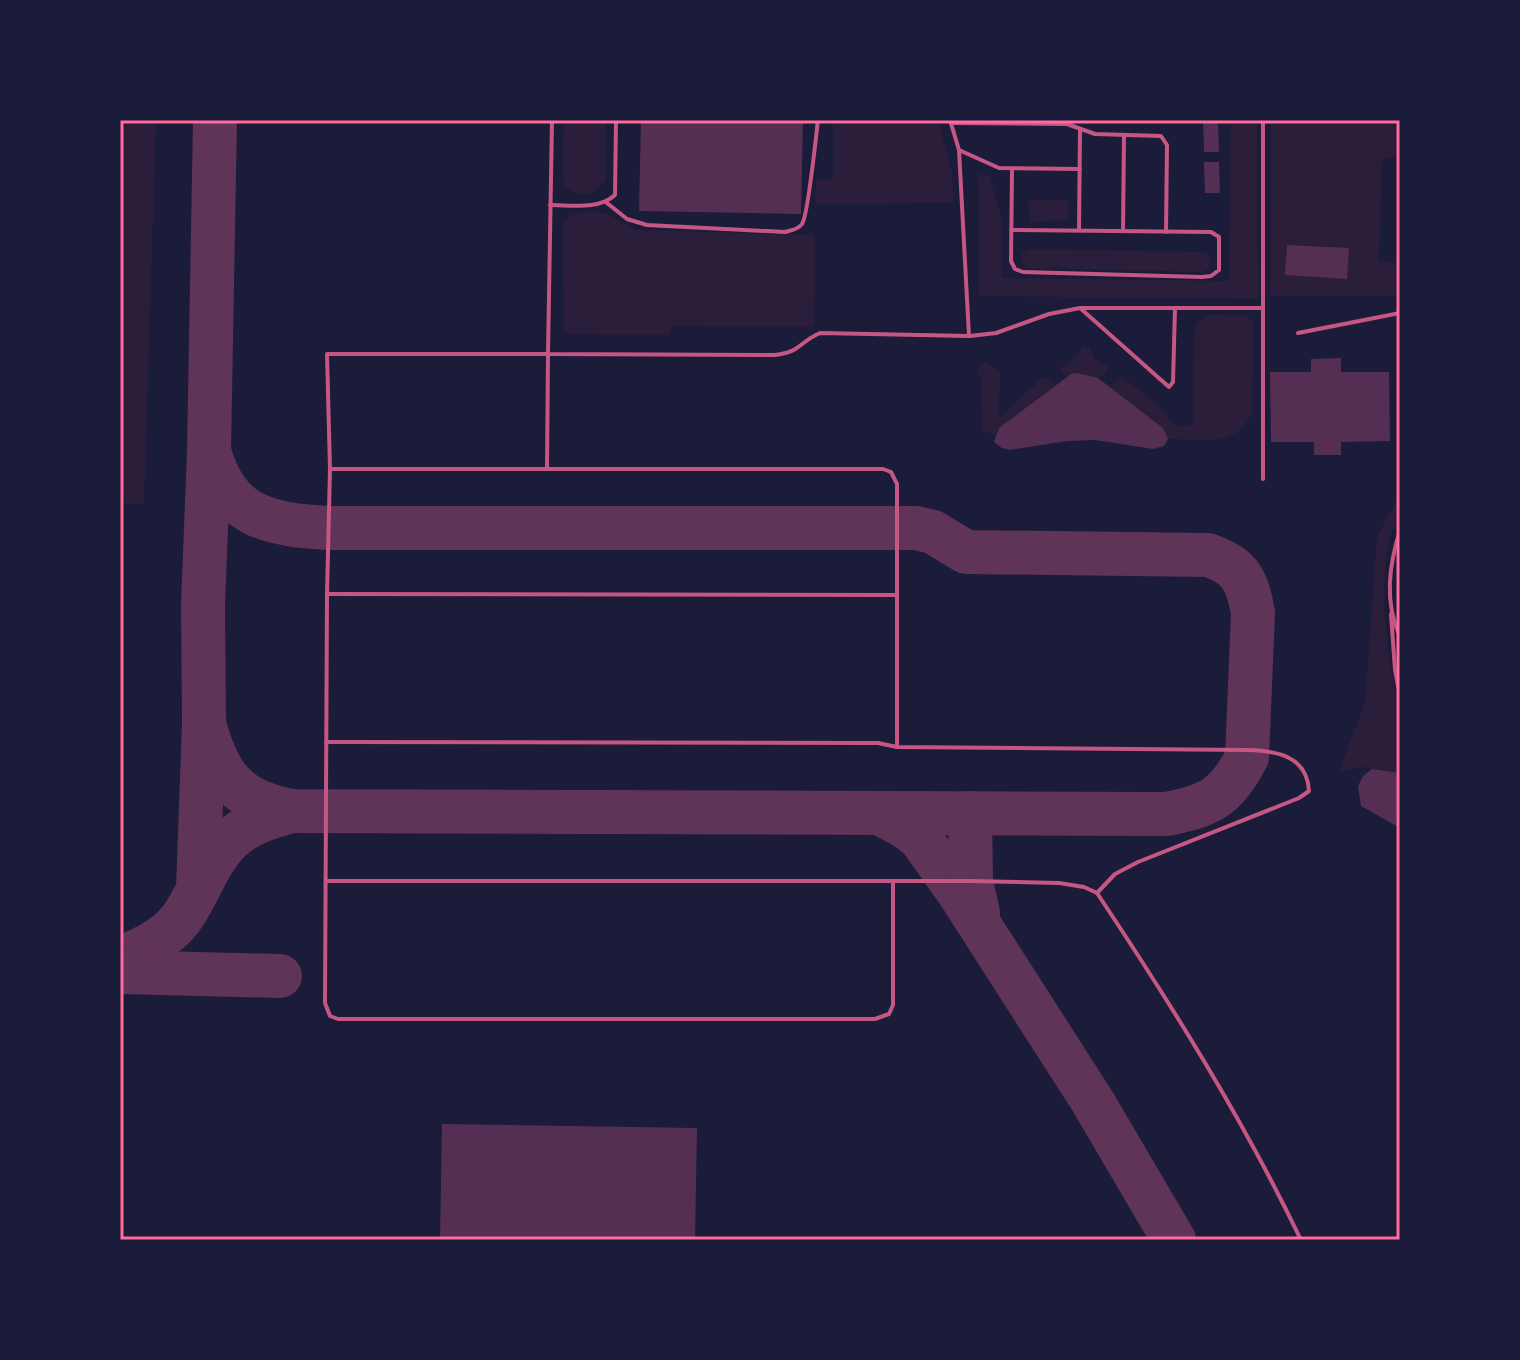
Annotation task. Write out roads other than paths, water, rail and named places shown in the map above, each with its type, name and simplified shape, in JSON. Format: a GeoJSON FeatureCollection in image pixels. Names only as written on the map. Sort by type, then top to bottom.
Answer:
{"type":"FeatureCollection","features":[{"type":"Feature","properties":{"kind":"lane"},"geometry":{"type":"LineString","coordinates":[[547,468],[552,120]]}},
{"type":"Feature","properties":{"kind":"lane"},"geometry":{"type":"LineString","coordinates":[[607,203],[615,195],[616,120]]}},
{"type":"Feature","properties":{"kind":"lane"},"geometry":{"type":"LineString","coordinates":[[550,205],[607,203],[627,219],[647,225],[785,232],[797,229],[804,223],[807,208],[818,120]]}},
{"type":"Feature","properties":{"kind":"lane"},"geometry":{"type":"LineString","coordinates":[[1263,120],[1263,479]]}},
{"type":"Feature","properties":{"kind":"lane"},"geometry":{"type":"LineString","coordinates":[[969,336],[959,150],[950,122],[1067,124],[1095,134],[1155,135],[1165,140],[1166,232]]}},
{"type":"Feature","properties":{"kind":"lane"},"geometry":{"type":"LineString","coordinates":[[1079,230],[1080,129]]}},
{"type":"Feature","properties":{"kind":"lane"},"geometry":{"type":"LineString","coordinates":[[1123,231],[1124,135]]}},
{"type":"Feature","properties":{"kind":"lane"},"geometry":{"type":"LineString","coordinates":[[959,150],[999,168],[1080,169]]}},
{"type":"Feature","properties":{"kind":"lane"},"geometry":{"type":"LineString","coordinates":[[1011,230],[1216,234],[1219,270],[1211,276],[1202,277],[1023,272],[1015,269],[1011,261],[1011,230],[1012,169]]}},
{"type":"Feature","properties":{"kind":"lane"},"geometry":{"type":"LineString","coordinates":[[893,882],[893,1005],[884,1017],[338,1019],[330,1016],[326,1010],[330,469],[327,354],[775,355],[792,353],[820,333],[969,336],[996,333],[1049,314],[1080,308],[1263,308]]}},
{"type":"Feature","properties":{"kind":"lane"},"geometry":{"type":"LineString","coordinates":[[1080,308],[1169,387],[1173,382],[1175,308]]}},
{"type":"Feature","properties":{"kind":"lane"},"geometry":{"type":"LineString","coordinates":[[1298,333],[1400,313]]}},
{"type":"Feature","properties":{"kind":"lane"},"geometry":{"type":"LineString","coordinates":[[330,469],[883,469],[891,472],[897,484],[897,747]]}},
{"type":"Feature","properties":{"kind":"lane"},"geometry":{"type":"LineString","coordinates":[[1400,530],[1391,559],[1390,600],[1400,696]]}},
{"type":"Feature","properties":{"kind":"lane"},"geometry":{"type":"LineString","coordinates":[[327,594],[897,595]]}},
{"type":"Feature","properties":{"kind":"lane"},"geometry":{"type":"LineString","coordinates":[[1390,600],[1400,637]]}},
{"type":"Feature","properties":{"kind":"lane"},"geometry":{"type":"LineString","coordinates":[[326,742],[864,743],[897,747],[1248,750],[1287,754],[1296,761],[1309,791],[1299,798],[1138,862],[1115,874],[1097,893]]}},
{"type":"Feature","properties":{"kind":"lane"},"geometry":{"type":"LineString","coordinates":[[326,881],[1059,883],[1084,887],[1097,893],[1151,974],[1200,1054],[1301,1240]]}}]}
